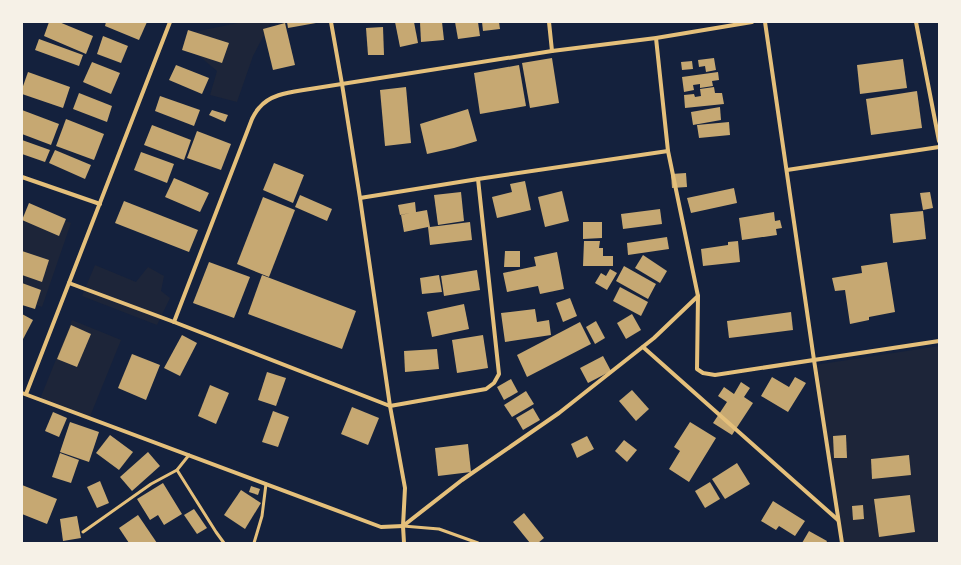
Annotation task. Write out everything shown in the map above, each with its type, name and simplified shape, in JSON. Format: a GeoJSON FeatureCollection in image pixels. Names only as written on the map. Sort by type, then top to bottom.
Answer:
{"type":"FeatureCollection","features":[{"type":"Feature","properties":{"kind":"street"},"geometry":{"type":"LineString","coordinates":[[170,22],[100,204],[24,393],[381,527],[403,526],[462,480],[559,413],[654,338],[698,296]]}},
{"type":"Feature","properties":{"kind":"street"},"geometry":{"type":"LineString","coordinates":[[331,22],[360,198],[390,406],[405,488],[403,526],[404,543]]}},
{"type":"Feature","properties":{"kind":"street"},"geometry":{"type":"LineString","coordinates":[[549,22],[552,51]]}},
{"type":"Feature","properties":{"kind":"street"},"geometry":{"type":"LineString","coordinates":[[174,322],[248,130],[258,108],[266,101],[279,95],[310,89],[552,51],[656,38],[752,22]]}},
{"type":"Feature","properties":{"kind":"street"},"geometry":{"type":"LineString","coordinates":[[766,22],[814,360],[842,543]]}},
{"type":"Feature","properties":{"kind":"street"},"geometry":{"type":"LineString","coordinates":[[916,22],[939,141]]}},
{"type":"Feature","properties":{"kind":"street"},"geometry":{"type":"LineString","coordinates":[[656,38],[668,151],[698,296],[697,369],[703,374],[715,375],[939,341]]}},
{"type":"Feature","properties":{"kind":"street"},"geometry":{"type":"LineString","coordinates":[[787,170],[939,147]]}},
{"type":"Feature","properties":{"kind":"street"},"geometry":{"type":"LineString","coordinates":[[360,198],[478,178],[668,151]]}},
{"type":"Feature","properties":{"kind":"street"},"geometry":{"type":"LineString","coordinates":[[22,177],[100,204]]}},
{"type":"Feature","properties":{"kind":"street"},"geometry":{"type":"LineString","coordinates":[[68,283],[174,322],[390,406],[486,389],[494,383],[499,374],[478,178]]}},
{"type":"Feature","properties":{"kind":"street"},"geometry":{"type":"LineString","coordinates":[[643,346],[838,520]]}},
{"type":"Feature","properties":{"kind":"lane"},"geometry":{"type":"LineString","coordinates":[[83,532],[150,484],[178,470],[189,455]]}},
{"type":"Feature","properties":{"kind":"lane"},"geometry":{"type":"LineString","coordinates":[[178,470],[224,543]]}},
{"type":"Feature","properties":{"kind":"lane"},"geometry":{"type":"LineString","coordinates":[[254,543],[262,516],[266,484]]}},
{"type":"Feature","properties":{"kind":"lane"},"geometry":{"type":"LineString","coordinates":[[403,526],[439,529],[478,543]]}},
{"type":"Feature","properties":{"kind":"shaded area"},"geometry":{"type":"Polygon","coordinates":[[[243,22],[271,22],[253,56],[237,102],[210,95],[217,71],[185,44],[194,32],[243,22]]]}},
{"type":"Feature","properties":{"kind":"shaded area"},"geometry":{"type":"Polygon","coordinates":[[[28,208],[71,223],[42,307],[22,300],[22,226],[28,208]]]}},
{"type":"Feature","properties":{"kind":"shaded area"},"geometry":{"type":"Polygon","coordinates":[[[95,265],[136,282],[148,267],[164,276],[161,291],[170,298],[157,325],[82,296],[95,265]]]}},
{"type":"Feature","properties":{"kind":"shaded area"},"geometry":{"type":"Polygon","coordinates":[[[72,320],[121,340],[89,419],[40,399],[72,320]]]}},
{"type":"Feature","properties":{"kind":"shaded area"},"geometry":{"type":"Polygon","coordinates":[[[939,346],[939,543],[842,543],[815,365],[939,346]]]}},
{"type":"Feature","properties":{"kind":"building"},"geometry":{"type":"Polygon","coordinates":[[[49,22],[59,22],[93,36],[86,54],[44,36],[49,22]]]}},
{"type":"Feature","properties":{"kind":"building"},"geometry":{"type":"Polygon","coordinates":[[[106,22],[147,22],[139,40],[105,26],[106,22]]]}},
{"type":"Feature","properties":{"kind":"building"},"geometry":{"type":"Polygon","coordinates":[[[287,22],[316,22],[316,23],[288,28],[287,22]]]}},
{"type":"Feature","properties":{"kind":"building"},"geometry":{"type":"Polygon","coordinates":[[[395,22],[414,22],[418,43],[400,47],[395,22]]]}},
{"type":"Feature","properties":{"kind":"building"},"geometry":{"type":"Polygon","coordinates":[[[420,22],[442,22],[444,40],[421,42],[420,22]]]}},
{"type":"Feature","properties":{"kind":"building"},"geometry":{"type":"Polygon","coordinates":[[[455,22],[478,22],[480,36],[458,39],[455,22]]]}},
{"type":"Feature","properties":{"kind":"building"},"geometry":{"type":"Polygon","coordinates":[[[482,22],[499,22],[500,29],[483,31],[482,22]]]}},
{"type":"Feature","properties":{"kind":"building"},"geometry":{"type":"Polygon","coordinates":[[[285,23],[295,65],[273,70],[263,29],[285,23]]]}},
{"type":"Feature","properties":{"kind":"building"},"geometry":{"type":"Polygon","coordinates":[[[383,27],[384,55],[368,55],[366,28],[383,27]]]}},
{"type":"Feature","properties":{"kind":"building"},"geometry":{"type":"Polygon","coordinates":[[[188,30],[229,43],[222,63],[182,50],[188,30]]]}},
{"type":"Feature","properties":{"kind":"building"},"geometry":{"type":"Polygon","coordinates":[[[103,36],[128,46],[121,63],[97,54],[103,36]]]}},
{"type":"Feature","properties":{"kind":"building"},"geometry":{"type":"Polygon","coordinates":[[[39,39],[83,55],[79,66],[35,50],[39,39]]]}},
{"type":"Feature","properties":{"kind":"building"},"geometry":{"type":"Polygon","coordinates":[[[552,58],[559,103],[530,108],[522,63],[552,58]]]}},
{"type":"Feature","properties":{"kind":"building"},"geometry":{"type":"Polygon","coordinates":[[[714,58],[716,70],[706,72],[705,66],[699,67],[698,60],[714,58]]]}},
{"type":"Feature","properties":{"kind":"building"},"geometry":{"type":"Polygon","coordinates":[[[903,59],[907,88],[860,94],[857,65],[903,59]]]}},
{"type":"Feature","properties":{"kind":"building"},"geometry":{"type":"Polygon","coordinates":[[[692,61],[693,69],[682,70],[681,62],[692,61]]]}},
{"type":"Feature","properties":{"kind":"building"},"geometry":{"type":"Polygon","coordinates":[[[92,62],[120,73],[111,94],[83,82],[92,62]]]}},
{"type":"Feature","properties":{"kind":"building"},"geometry":{"type":"Polygon","coordinates":[[[176,65],[209,78],[202,94],[169,80],[176,65]]]}},
{"type":"Feature","properties":{"kind":"building"},"geometry":{"type":"Polygon","coordinates":[[[519,65],[526,106],[480,114],[474,73],[519,65]]]}},
{"type":"Feature","properties":{"kind":"building"},"geometry":{"type":"Polygon","coordinates":[[[28,72],[70,87],[63,108],[22,94],[22,89],[28,72]]]}},
{"type":"Feature","properties":{"kind":"building"},"geometry":{"type":"Polygon","coordinates":[[[718,72],[719,80],[712,81],[713,86],[700,88],[700,84],[693,85],[694,90],[684,92],[682,77],[718,72]]]}},
{"type":"Feature","properties":{"kind":"building"},"geometry":{"type":"Polygon","coordinates":[[[406,87],[411,143],[385,146],[380,90],[406,87]]]}},
{"type":"Feature","properties":{"kind":"building"},"geometry":{"type":"Polygon","coordinates":[[[714,87],[715,93],[722,93],[724,104],[685,108],[684,95],[694,94],[695,97],[701,96],[700,89],[714,87]]]}},
{"type":"Feature","properties":{"kind":"building"},"geometry":{"type":"Polygon","coordinates":[[[917,91],[922,128],[871,135],[866,99],[917,91]]]}},
{"type":"Feature","properties":{"kind":"building"},"geometry":{"type":"Polygon","coordinates":[[[79,93],[112,106],[107,122],[73,109],[79,93]]]}},
{"type":"Feature","properties":{"kind":"building"},"geometry":{"type":"Polygon","coordinates":[[[160,96],[200,110],[194,126],[155,111],[160,96]]]}},
{"type":"Feature","properties":{"kind":"building"},"geometry":{"type":"Polygon","coordinates":[[[720,107],[721,120],[693,125],[691,112],[720,107]]]}},
{"type":"Feature","properties":{"kind":"building"},"geometry":{"type":"Polygon","coordinates":[[[468,109],[477,141],[427,154],[420,124],[468,109]]]}},
{"type":"Feature","properties":{"kind":"building"},"geometry":{"type":"Polygon","coordinates":[[[22,110],[59,124],[51,145],[22,134],[22,110]]]}},
{"type":"Feature","properties":{"kind":"building"},"geometry":{"type":"Polygon","coordinates":[[[212,110],[228,115],[225,122],[209,115],[212,110]]]}},
{"type":"Feature","properties":{"kind":"building"},"geometry":{"type":"Polygon","coordinates":[[[66,119],[104,134],[94,160],[56,146],[66,119]]]}},
{"type":"Feature","properties":{"kind":"building"},"geometry":{"type":"Polygon","coordinates":[[[729,122],[730,135],[699,138],[697,125],[729,122]]]}},
{"type":"Feature","properties":{"kind":"building"},"geometry":{"type":"Polygon","coordinates":[[[152,125],[191,140],[184,160],[144,145],[152,125]]]}},
{"type":"Feature","properties":{"kind":"building"},"geometry":{"type":"Polygon","coordinates":[[[197,131],[231,144],[221,170],[187,158],[197,131]]]}},
{"type":"Feature","properties":{"kind":"building"},"geometry":{"type":"Polygon","coordinates":[[[22,140],[50,150],[45,162],[22,154],[22,140]]]}},
{"type":"Feature","properties":{"kind":"building"},"geometry":{"type":"Polygon","coordinates":[[[55,150],[91,165],[85,179],[49,163],[55,150]]]}},
{"type":"Feature","properties":{"kind":"building"},"geometry":{"type":"Polygon","coordinates":[[[141,152],[174,164],[167,183],[134,170],[141,152]]]}},
{"type":"Feature","properties":{"kind":"building"},"geometry":{"type":"Polygon","coordinates":[[[274,163],[304,175],[293,203],[263,190],[274,163]]]}},
{"type":"Feature","properties":{"kind":"building"},"geometry":{"type":"Polygon","coordinates":[[[686,173],[687,187],[672,188],[671,174],[686,173]]]}},
{"type":"Feature","properties":{"kind":"building"},"geometry":{"type":"Polygon","coordinates":[[[174,178],[209,193],[200,212],[165,197],[174,178]]]}},
{"type":"Feature","properties":{"kind":"building"},"geometry":{"type":"Polygon","coordinates":[[[525,181],[531,210],[497,218],[492,197],[512,192],[510,184],[525,181]]]}},
{"type":"Feature","properties":{"kind":"building"},"geometry":{"type":"Polygon","coordinates":[[[734,188],[737,203],[691,213],[687,198],[734,188]]]}},
{"type":"Feature","properties":{"kind":"building"},"geometry":{"type":"Polygon","coordinates":[[[562,191],[569,221],[545,227],[538,197],[562,191]]]}},
{"type":"Feature","properties":{"kind":"building"},"geometry":{"type":"Polygon","coordinates":[[[461,192],[464,221],[438,225],[434,195],[461,192]]]}},
{"type":"Feature","properties":{"kind":"building"},"geometry":{"type":"Polygon","coordinates":[[[930,192],[933,208],[923,210],[920,193],[930,192]]]}},
{"type":"Feature","properties":{"kind":"building"},"geometry":{"type":"Polygon","coordinates":[[[300,195],[332,209],[327,221],[295,207],[300,195]]]}},
{"type":"Feature","properties":{"kind":"building"},"geometry":{"type":"Polygon","coordinates":[[[263,197],[295,210],[269,277],[237,264],[263,197]]]}},
{"type":"Feature","properties":{"kind":"building"},"geometry":{"type":"Polygon","coordinates":[[[124,201],[198,230],[189,252],[115,223],[124,201]]]}},
{"type":"Feature","properties":{"kind":"building"},"geometry":{"type":"Polygon","coordinates":[[[415,202],[416,212],[427,210],[430,227],[470,222],[472,240],[430,245],[428,227],[404,232],[401,215],[410,213],[400,215],[398,205],[415,202]]]}},
{"type":"Feature","properties":{"kind":"building"},"geometry":{"type":"Polygon","coordinates":[[[29,203],[66,219],[59,236],[22,220],[29,203]]]}},
{"type":"Feature","properties":{"kind":"building"},"geometry":{"type":"Polygon","coordinates":[[[660,209],[662,224],[623,229],[621,214],[660,209]]]}},
{"type":"Feature","properties":{"kind":"building"},"geometry":{"type":"Polygon","coordinates":[[[923,211],[926,239],[893,243],[890,214],[923,211]]]}},
{"type":"Feature","properties":{"kind":"building"},"geometry":{"type":"Polygon","coordinates":[[[774,212],[775,221],[780,220],[782,228],[776,229],[777,235],[742,240],[739,218],[774,212]]]}},
{"type":"Feature","properties":{"kind":"building"},"geometry":{"type":"Polygon","coordinates":[[[583,222],[602,222],[602,238],[583,239],[583,222]]]}},
{"type":"Feature","properties":{"kind":"building"},"geometry":{"type":"Polygon","coordinates":[[[667,237],[669,249],[628,255],[627,243],[667,237]]]}},
{"type":"Feature","properties":{"kind":"building"},"geometry":{"type":"Polygon","coordinates":[[[584,241],[600,241],[599,248],[603,248],[603,256],[613,256],[613,266],[583,266],[584,241]]]}},
{"type":"Feature","properties":{"kind":"building"},"geometry":{"type":"Polygon","coordinates":[[[738,241],[740,262],[703,266],[701,249],[728,245],[728,242],[738,241]]]}},
{"type":"Feature","properties":{"kind":"building"},"geometry":{"type":"Polygon","coordinates":[[[22,251],[49,260],[42,282],[22,275],[22,251]]]}},
{"type":"Feature","properties":{"kind":"building"},"geometry":{"type":"Polygon","coordinates":[[[505,251],[520,251],[520,267],[504,267],[505,251]]]}},
{"type":"Feature","properties":{"kind":"building"},"geometry":{"type":"Polygon","coordinates":[[[557,252],[564,289],[540,294],[538,286],[507,292],[503,273],[536,266],[534,257],[557,252]]]}},
{"type":"Feature","properties":{"kind":"building"},"geometry":{"type":"Polygon","coordinates":[[[643,255],[667,271],[660,283],[635,268],[643,255]]]}},
{"type":"Feature","properties":{"kind":"building"},"geometry":{"type":"Polygon","coordinates":[[[209,262],[250,277],[234,318],[193,303],[209,262]]]}},
{"type":"Feature","properties":{"kind":"building"},"geometry":{"type":"Polygon","coordinates":[[[887,262],[895,312],[869,317],[869,320],[850,324],[845,290],[835,291],[832,278],[862,273],[861,266],[887,262]]]}},
{"type":"Feature","properties":{"kind":"building"},"geometry":{"type":"Polygon","coordinates":[[[624,266],[656,284],[648,299],[616,281],[624,266]]]}},
{"type":"Feature","properties":{"kind":"building"},"geometry":{"type":"Polygon","coordinates":[[[610,269],[617,273],[607,290],[595,283],[601,273],[606,276],[610,269]]]}},
{"type":"Feature","properties":{"kind":"building"},"geometry":{"type":"Polygon","coordinates":[[[477,270],[480,290],[444,296],[441,276],[477,270]]]}},
{"type":"Feature","properties":{"kind":"building"},"geometry":{"type":"Polygon","coordinates":[[[262,275],[356,311],[342,349],[248,314],[262,275]]]}},
{"type":"Feature","properties":{"kind":"building"},"geometry":{"type":"Polygon","coordinates":[[[439,275],[442,292],[422,294],[420,278],[439,275]]]}},
{"type":"Feature","properties":{"kind":"building"},"geometry":{"type":"Polygon","coordinates":[[[22,283],[41,290],[35,309],[22,305],[22,283]]]}},
{"type":"Feature","properties":{"kind":"building"},"geometry":{"type":"Polygon","coordinates":[[[620,287],[648,302],[641,316],[613,301],[620,287]]]}},
{"type":"Feature","properties":{"kind":"building"},"geometry":{"type":"Polygon","coordinates":[[[570,298],[577,316],[563,322],[556,303],[570,298]]]}},
{"type":"Feature","properties":{"kind":"building"},"geometry":{"type":"Polygon","coordinates":[[[464,304],[469,329],[432,337],[427,312],[464,304]]]}},
{"type":"Feature","properties":{"kind":"building"},"geometry":{"type":"Polygon","coordinates":[[[535,309],[537,322],[549,320],[551,335],[505,342],[501,313],[535,309]]]}},
{"type":"Feature","properties":{"kind":"building"},"geometry":{"type":"Polygon","coordinates":[[[791,312],[793,330],[729,338],[727,321],[791,312]]]}},
{"type":"Feature","properties":{"kind":"building"},"geometry":{"type":"Polygon","coordinates":[[[22,314],[33,320],[22,341],[22,314]]]}},
{"type":"Feature","properties":{"kind":"building"},"geometry":{"type":"Polygon","coordinates":[[[632,314],[641,330],[626,339],[617,323],[632,314]]]}},
{"type":"Feature","properties":{"kind":"building"},"geometry":{"type":"Polygon","coordinates":[[[596,321],[605,338],[595,344],[586,327],[596,321]]]}},
{"type":"Feature","properties":{"kind":"building"},"geometry":{"type":"Polygon","coordinates":[[[580,322],[591,344],[527,377],[517,355],[580,322]]]}},
{"type":"Feature","properties":{"kind":"building"},"geometry":{"type":"Polygon","coordinates":[[[71,325],[91,334],[77,367],[57,359],[71,325]]]}},
{"type":"Feature","properties":{"kind":"building"},"geometry":{"type":"Polygon","coordinates":[[[182,335],[197,343],[180,376],[164,368],[182,335]]]}},
{"type":"Feature","properties":{"kind":"building"},"geometry":{"type":"Polygon","coordinates":[[[483,335],[488,368],[457,373],[452,340],[483,335]]]}},
{"type":"Feature","properties":{"kind":"building"},"geometry":{"type":"Polygon","coordinates":[[[437,349],[439,369],[405,372],[404,351],[437,349]]]}},
{"type":"Feature","properties":{"kind":"building"},"geometry":{"type":"Polygon","coordinates":[[[132,354],[160,365],[146,400],[118,388],[132,354]]]}},
{"type":"Feature","properties":{"kind":"building"},"geometry":{"type":"Polygon","coordinates":[[[603,356],[611,371],[588,383],[580,368],[603,356]]]}},
{"type":"Feature","properties":{"kind":"building"},"geometry":{"type":"Polygon","coordinates":[[[267,372],[286,378],[276,406],[258,400],[267,372]]]}},
{"type":"Feature","properties":{"kind":"building"},"geometry":{"type":"Polygon","coordinates":[[[772,377],[789,387],[795,377],[806,383],[788,412],[761,396],[772,377]]]}},
{"type":"Feature","properties":{"kind":"building"},"geometry":{"type":"Polygon","coordinates":[[[511,379],[518,392],[504,400],[497,387],[511,379]]]}},
{"type":"Feature","properties":{"kind":"building"},"geometry":{"type":"Polygon","coordinates":[[[741,382],[750,388],[744,397],[753,403],[732,435],[713,423],[727,402],[718,396],[724,387],[734,394],[741,382]]]}},
{"type":"Feature","properties":{"kind":"building"},"geometry":{"type":"Polygon","coordinates":[[[210,385],[229,393],[216,424],[198,416],[210,385]]]}},
{"type":"Feature","properties":{"kind":"building"},"geometry":{"type":"Polygon","coordinates":[[[632,390],[649,409],[636,421],[619,401],[632,390]]]}},
{"type":"Feature","properties":{"kind":"building"},"geometry":{"type":"Polygon","coordinates":[[[526,391],[534,404],[512,417],[504,405],[526,391]]]}},
{"type":"Feature","properties":{"kind":"building"},"geometry":{"type":"Polygon","coordinates":[[[352,407],[379,418],[368,445],[341,434],[352,407]]]}},
{"type":"Feature","properties":{"kind":"building"},"geometry":{"type":"Polygon","coordinates":[[[533,408],[540,420],[523,430],[516,418],[533,408]]]}},
{"type":"Feature","properties":{"kind":"building"},"geometry":{"type":"Polygon","coordinates":[[[273,411],[289,417],[278,447],[262,442],[273,411]]]}},
{"type":"Feature","properties":{"kind":"building"},"geometry":{"type":"Polygon","coordinates":[[[53,412],[67,418],[59,437],[45,431],[53,412]]]}},
{"type":"Feature","properties":{"kind":"building"},"geometry":{"type":"Polygon","coordinates":[[[70,422],[99,432],[89,462],[60,452],[70,422]]]}},
{"type":"Feature","properties":{"kind":"building"},"geometry":{"type":"Polygon","coordinates":[[[690,422],[716,438],[689,482],[669,469],[680,451],[674,447],[690,422]]]}},
{"type":"Feature","properties":{"kind":"building"},"geometry":{"type":"Polygon","coordinates":[[[110,435],[133,452],[119,470],[96,453],[110,435]]]}},
{"type":"Feature","properties":{"kind":"building"},"geometry":{"type":"Polygon","coordinates":[[[846,435],[847,458],[834,458],[833,436],[846,435]]]}},
{"type":"Feature","properties":{"kind":"building"},"geometry":{"type":"Polygon","coordinates":[[[587,436],[594,449],[577,458],[571,444],[587,436]]]}},
{"type":"Feature","properties":{"kind":"building"},"geometry":{"type":"Polygon","coordinates":[[[624,440],[637,450],[627,462],[615,451],[624,440]]]}},
{"type":"Feature","properties":{"kind":"building"},"geometry":{"type":"Polygon","coordinates":[[[468,444],[471,472],[438,476],[435,448],[468,444]]]}},
{"type":"Feature","properties":{"kind":"building"},"geometry":{"type":"Polygon","coordinates":[[[148,452],[160,466],[132,491],[120,477],[148,452]]]}},
{"type":"Feature","properties":{"kind":"building"},"geometry":{"type":"Polygon","coordinates":[[[60,453],[79,460],[71,483],[52,477],[60,453]]]}},
{"type":"Feature","properties":{"kind":"building"},"geometry":{"type":"Polygon","coordinates":[[[909,455],[911,475],[872,479],[871,459],[909,455]]]}},
{"type":"Feature","properties":{"kind":"building"},"geometry":{"type":"Polygon","coordinates":[[[737,463],[750,484],[725,499],[712,479],[737,463]]]}},
{"type":"Feature","properties":{"kind":"building"},"geometry":{"type":"Polygon","coordinates":[[[100,481],[109,503],[97,508],[87,487],[100,481]]]}},
{"type":"Feature","properties":{"kind":"building"},"geometry":{"type":"Polygon","coordinates":[[[710,482],[720,499],[705,508],[695,491],[710,482]]]}},
{"type":"Feature","properties":{"kind":"building"},"geometry":{"type":"Polygon","coordinates":[[[163,483],[182,514],[164,525],[158,515],[150,520],[137,499],[163,483]]]}},
{"type":"Feature","properties":{"kind":"building"},"geometry":{"type":"Polygon","coordinates":[[[22,485],[57,499],[47,524],[22,514],[22,485]]]}},
{"type":"Feature","properties":{"kind":"building"},"geometry":{"type":"Polygon","coordinates":[[[251,486],[260,489],[258,495],[249,492],[251,486]]]}},
{"type":"Feature","properties":{"kind":"building"},"geometry":{"type":"Polygon","coordinates":[[[241,490],[261,503],[245,529],[224,515],[241,490]]]}},
{"type":"Feature","properties":{"kind":"building"},"geometry":{"type":"Polygon","coordinates":[[[910,495],[915,532],[879,537],[874,499],[910,495]]]}},
{"type":"Feature","properties":{"kind":"building"},"geometry":{"type":"Polygon","coordinates":[[[773,501],[805,521],[795,536],[779,526],[776,530],[761,521],[773,501]]]}},
{"type":"Feature","properties":{"kind":"building"},"geometry":{"type":"Polygon","coordinates":[[[863,505],[864,519],[853,520],[852,506],[863,505]]]}},
{"type":"Feature","properties":{"kind":"building"},"geometry":{"type":"Polygon","coordinates":[[[194,509],[207,528],[197,534],[184,515],[194,509]]]}},
{"type":"Feature","properties":{"kind":"building"},"geometry":{"type":"Polygon","coordinates":[[[524,513],[544,538],[538,543],[530,543],[513,522],[524,513]]]}},
{"type":"Feature","properties":{"kind":"building"},"geometry":{"type":"Polygon","coordinates":[[[138,515],[157,543],[129,543],[119,528],[138,515]]]}},
{"type":"Feature","properties":{"kind":"building"},"geometry":{"type":"Polygon","coordinates":[[[77,516],[81,538],[63,541],[60,519],[77,516]]]}},
{"type":"Feature","properties":{"kind":"building"},"geometry":{"type":"Polygon","coordinates":[[[809,531],[827,541],[826,543],[802,543],[809,531]]]}}]}
